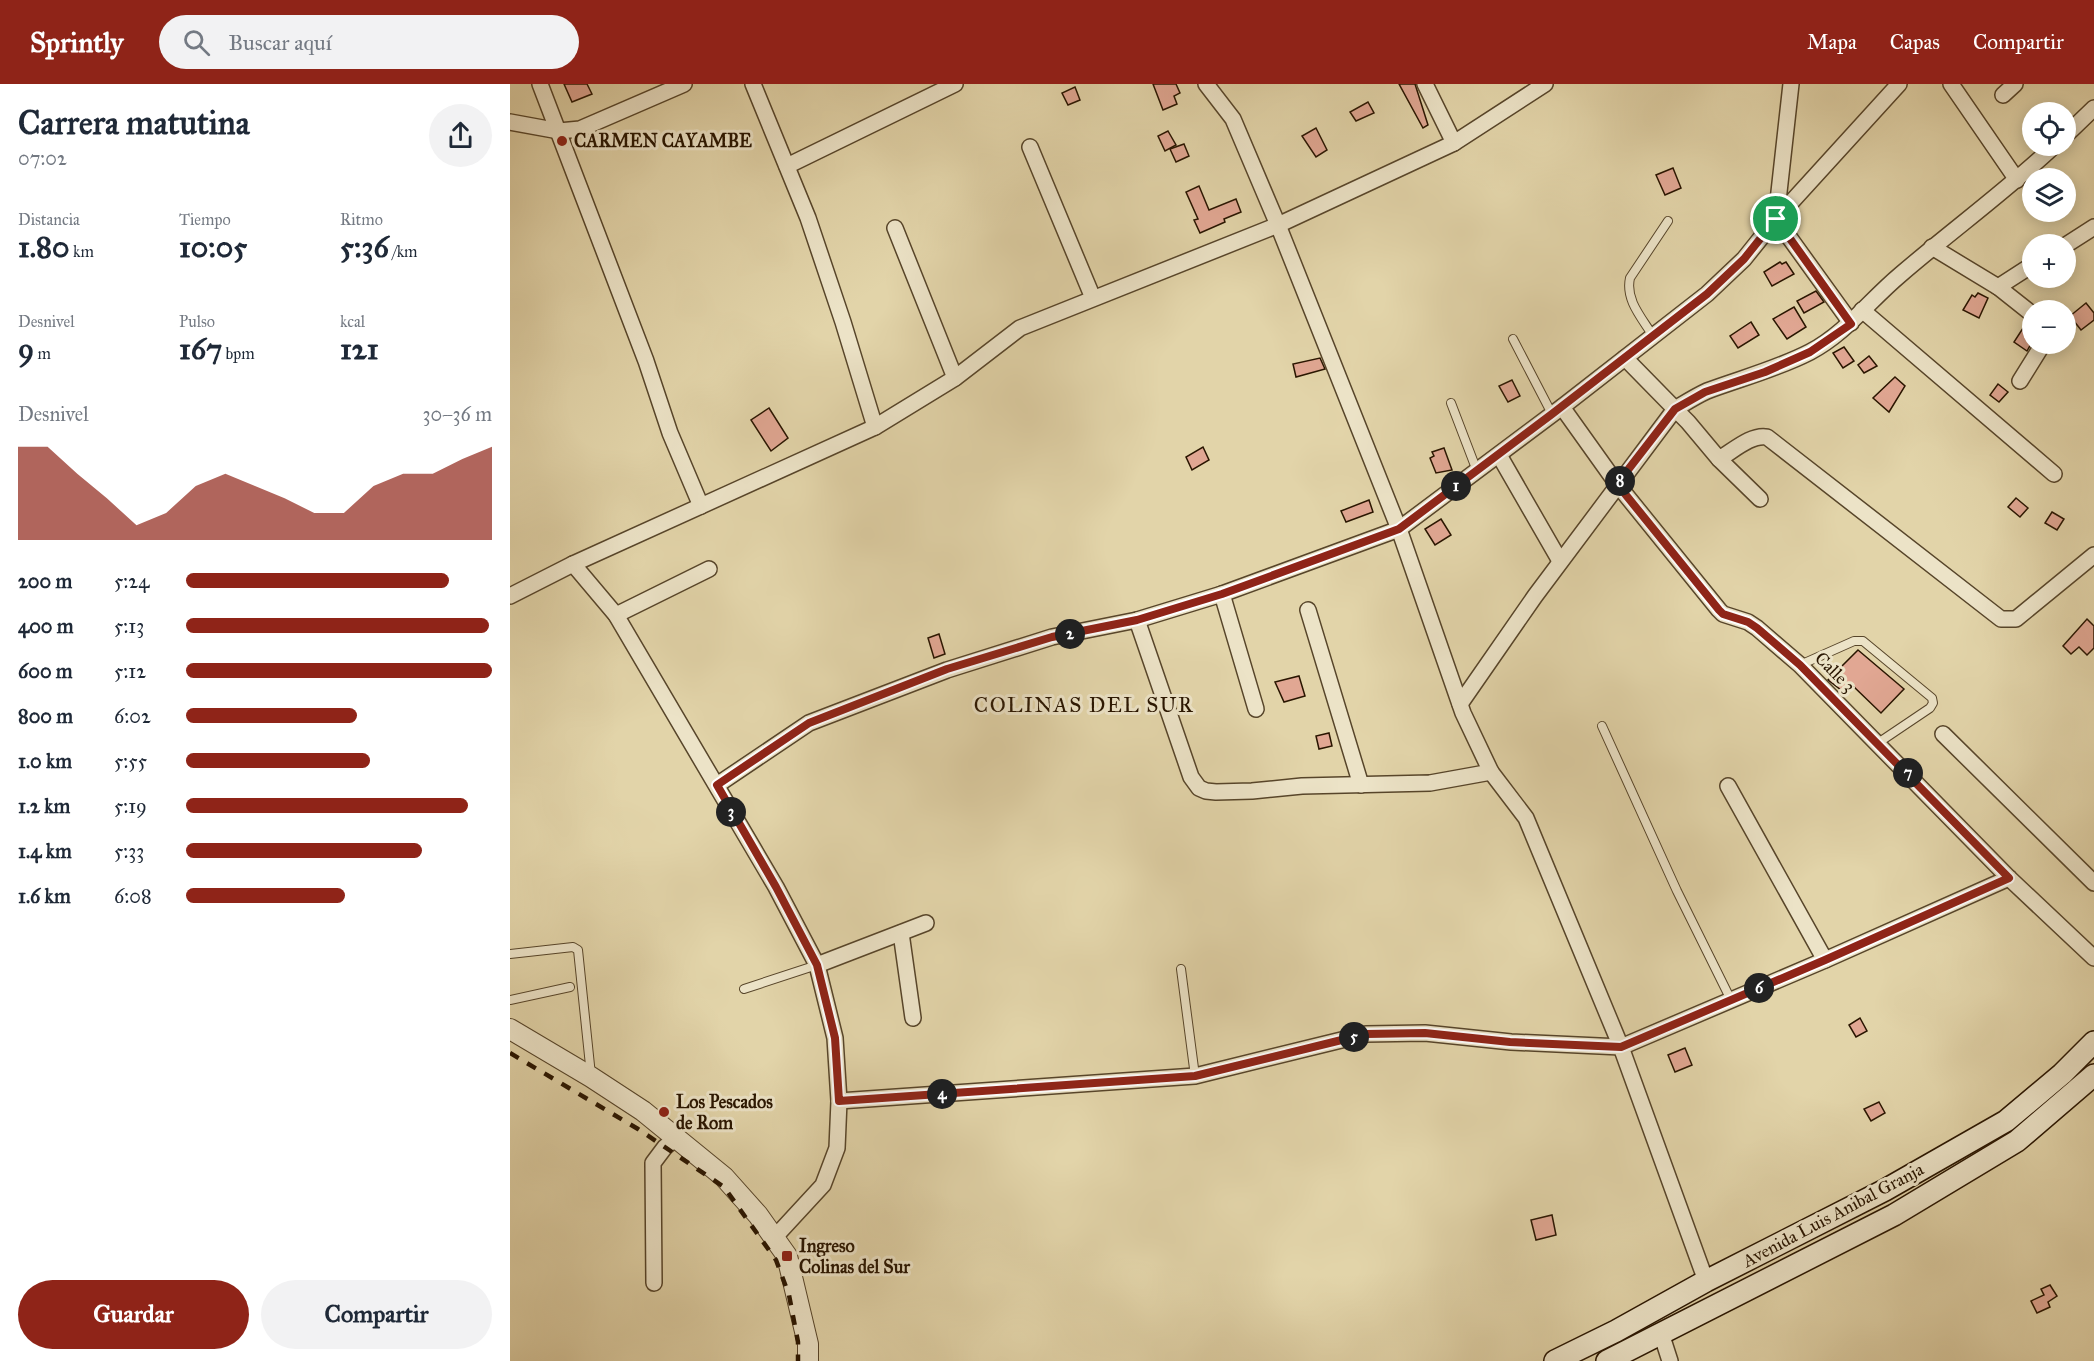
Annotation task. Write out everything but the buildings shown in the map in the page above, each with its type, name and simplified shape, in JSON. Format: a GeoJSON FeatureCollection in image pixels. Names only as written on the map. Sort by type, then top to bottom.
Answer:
{"type":"FeatureCollection","features":[{"type":"Feature","properties":{"kind":"main road","name":"Avenida Luis Anibal Granja"},"geometry":{"type":"LineString","coordinates":[[1555,1361],[1885,1190],[2006,1121],[2062,1074],[2094,1042]]}},
{"type":"Feature","properties":{"kind":"main road","name":"Avenida Luis Anibal Granja"},"geometry":{"type":"LineString","coordinates":[[1607,1361],[1894,1215],[2017,1141],[2094,1075]]}},
{"type":"Feature","properties":{"kind":"street"},"geometry":{"type":"LineString","coordinates":[[540,84],[646,361],[670,432],[701,506]]}},
{"type":"Feature","properties":{"kind":"street"},"geometry":{"type":"LineString","coordinates":[[510,122],[559,131],[580,129],[684,84]]}},
{"type":"Feature","properties":{"kind":"street"},"geometry":{"type":"LineString","coordinates":[[753,84],[808,218],[875,427]]}},
{"type":"Feature","properties":{"kind":"street"},"geometry":{"type":"LineString","coordinates":[[787,166],[955,84]]}},
{"type":"Feature","properties":{"kind":"street"},"geometry":{"type":"LineString","coordinates":[[1206,84],[1233,119],[1278,225],[1399,529],[1460,704],[1491,772],[1526,818],[1621,1047],[1706,1281]]}},
{"type":"Feature","properties":{"kind":"street"},"geometry":{"type":"LineString","coordinates":[[1425,84],[1454,143]]}},
{"type":"Feature","properties":{"kind":"street"},"geometry":{"type":"LineString","coordinates":[[510,596],[573,564],[875,427],[955,378],[1020,328],[1278,225],[1454,143],[1545,84]]}},
{"type":"Feature","properties":{"kind":"street"},"geometry":{"type":"LineString","coordinates":[[1791,84],[1776,219],[1851,324]]}},
{"type":"Feature","properties":{"kind":"street"},"geometry":{"type":"LineString","coordinates":[[717,785],[809,723],[947,669],[1052,637],[1137,620],[1222,594],[1399,529],[1557,411],[1707,294],[1744,259],[1776,219],[1899,84]]}},
{"type":"Feature","properties":{"kind":"street"},"geometry":{"type":"LineString","coordinates":[[1951,84],[2018,180]]}},
{"type":"Feature","properties":{"kind":"street"},"geometry":{"type":"LineString","coordinates":[[2003,95],[2015,84]]}},
{"type":"Feature","properties":{"kind":"street"},"geometry":{"type":"LineString","coordinates":[[2076,125],[2094,108]]}},
{"type":"Feature","properties":{"kind":"street"},"geometry":{"type":"LineString","coordinates":[[1030,147],[1093,298]]}},
{"type":"Feature","properties":{"kind":"street"},"geometry":{"type":"LineString","coordinates":[[1460,704],[1560,561],[1675,409],[1705,392],[1765,372],[1810,352],[1851,324],[1862,310],[1932,247],[2018,180],[2043,156]]}},
{"type":"Feature","properties":{"kind":"street"},"geometry":{"type":"LineString","coordinates":[[2076,239],[2094,227]]}},
{"type":"Feature","properties":{"kind":"street"},"geometry":{"type":"LineString","coordinates":[[895,228],[955,378]]}},
{"type":"Feature","properties":{"kind":"street"},"geometry":{"type":"LineString","coordinates":[[1932,247],[1998,287],[2022,306]]}},
{"type":"Feature","properties":{"kind":"street"},"geometry":{"type":"LineString","coordinates":[[1998,287],[2022,271]]}},
{"type":"Feature","properties":{"kind":"street"},"geometry":{"type":"LineString","coordinates":[[1862,310],[2054,474]]}},
{"type":"Feature","properties":{"kind":"street"},"geometry":{"type":"LineString","coordinates":[[2020,381],[2037,354]]}},
{"type":"Feature","properties":{"kind":"street"},"geometry":{"type":"LineString","coordinates":[[1625,358],[1688,422],[1719,459],[1760,499]]}},
{"type":"Feature","properties":{"kind":"street","name":"Calle 3"},"geometry":{"type":"LineString","coordinates":[[1557,411],[1719,610],[1723,614],[1748,622],[1757,628],[1800,665],[2009,878],[2094,958]]}},
{"type":"Feature","properties":{"kind":"street"},"geometry":{"type":"LineString","coordinates":[[1719,459],[1751,439],[1767,437],[2001,619],[2016,619],[2094,555]]}},
{"type":"Feature","properties":{"kind":"street"},"geometry":{"type":"LineString","coordinates":[[1499,455],[1560,561]]}},
{"type":"Feature","properties":{"kind":"street"},"geometry":{"type":"LineString","coordinates":[[573,564],[616,615],[776,887],[817,965],[835,1038],[839,1101],[837,1148],[823,1185],[775,1237]]}},
{"type":"Feature","properties":{"kind":"street"},"geometry":{"type":"LineString","coordinates":[[616,615],[709,569]]}},
{"type":"Feature","properties":{"kind":"street"},"geometry":{"type":"LineString","coordinates":[[1222,594],[1256,709]]}},
{"type":"Feature","properties":{"kind":"street"},"geometry":{"type":"LineString","coordinates":[[1308,610],[1361,785]]}},
{"type":"Feature","properties":{"kind":"street"},"geometry":{"type":"LineString","coordinates":[[1137,620],[1191,777],[1199,788],[1216,792],[1302,786],[1431,783],[1491,772]]}},
{"type":"Feature","properties":{"kind":"street"},"geometry":{"type":"LineString","coordinates":[[1943,734],[2094,883]]}},
{"type":"Feature","properties":{"kind":"street"},"geometry":{"type":"LineString","coordinates":[[1728,786],[1825,960]]}},
{"type":"Feature","properties":{"kind":"street"},"geometry":{"type":"LineString","coordinates":[[839,1101],[1195,1076],[1366,1034],[1425,1033],[1510,1042],[1621,1047],[2009,878]]}},
{"type":"Feature","properties":{"kind":"street"},"geometry":{"type":"LineString","coordinates":[[817,965],[926,923]]}},
{"type":"Feature","properties":{"kind":"street"},"geometry":{"type":"LineString","coordinates":[[901,933],[913,1018]]}},
{"type":"Feature","properties":{"kind":"street"},"geometry":{"type":"LineString","coordinates":[[510,1029],[643,1111],[724,1177],[775,1237],[787,1256],[808,1344],[808,1361]]}},
{"type":"Feature","properties":{"kind":"street"},"geometry":{"type":"LineString","coordinates":[[654,1282],[653,1163],[665,1147],[676,1138]]}},
{"type":"Feature","properties":{"kind":"street"},"geometry":{"type":"LineString","coordinates":[[1661,1334],[1671,1361]]}},
{"type":"Feature","properties":{"kind":"lane"},"geometry":{"type":"LineString","coordinates":[[1653,336],[1629,296],[1628,287],[1630,278],[1668,221]]}},
{"type":"Feature","properties":{"kind":"lane"},"geometry":{"type":"LineString","coordinates":[[1513,339],[1557,411]]}},
{"type":"Feature","properties":{"kind":"lane"},"geometry":{"type":"LineString","coordinates":[[1451,403],[1477,471]]}},
{"type":"Feature","properties":{"kind":"lane"},"geometry":{"type":"LineString","coordinates":[[1800,665],[1854,641],[1863,641],[1932,698],[1933,703],[1930,708],[1878,743]]}},
{"type":"Feature","properties":{"kind":"lane"},"geometry":{"type":"LineString","coordinates":[[1602,726],[1677,891],[1731,1000]]}},
{"type":"Feature","properties":{"kind":"lane"},"geometry":{"type":"LineString","coordinates":[[510,954],[573,947],[578,950],[591,1077]]}},
{"type":"Feature","properties":{"kind":"lane"},"geometry":{"type":"LineString","coordinates":[[744,989],[817,965]]}},
{"type":"Feature","properties":{"kind":"lane"},"geometry":{"type":"LineString","coordinates":[[1181,969],[1195,1076]]}},
{"type":"Feature","properties":{"kind":"lane"},"geometry":{"type":"LineString","coordinates":[[510,1000],[570,987]]}},
{"type":"Feature","properties":{"kind":"railway"},"geometry":{"type":"LineString","coordinates":[[510,1053],[638,1129],[724,1187],[776,1260],[789,1295],[798,1342],[798,1361]]}},
{"type":"Feature","properties":{"kind":"place","name":"CARMEN CAYAMBE"},"geometry":{"type":"Point","coordinates":[562,141]}},
{"type":"Feature","properties":{"kind":"place","name":"Los Pescados de Rom"},"geometry":{"type":"Point","coordinates":[664,1112]}},
{"type":"Feature","properties":{"kind":"place","name":"Ingreso Colinas del Sur"},"geometry":{"type":"Point","coordinates":[787,1256]}},
{"type":"Feature","properties":{"kind":"district","name":"COLINAS DEL SUR"},"geometry":{"type":"Point","coordinates":[1084,705]}},
{"type":"Feature","properties":{"kind":"route"},"geometry":{"type":"LineString","coordinates":[[1776,219],[1851,324],[1810,352],[1765,372],[1705,392],[1675,409],[1617,484],[1719,610],[1723,614],[1748,622],[1757,628],[1800,665],[2009,878],[1621,1047],[1510,1042],[1425,1033],[1366,1034],[1195,1076],[839,1101],[835,1038],[817,965],[776,887],[742,832],[717,785],[809,723],[947,669],[1052,637],[1137,620],[1222,594],[1399,529],[1707,294],[1744,259],[1776,219]]}}]}
